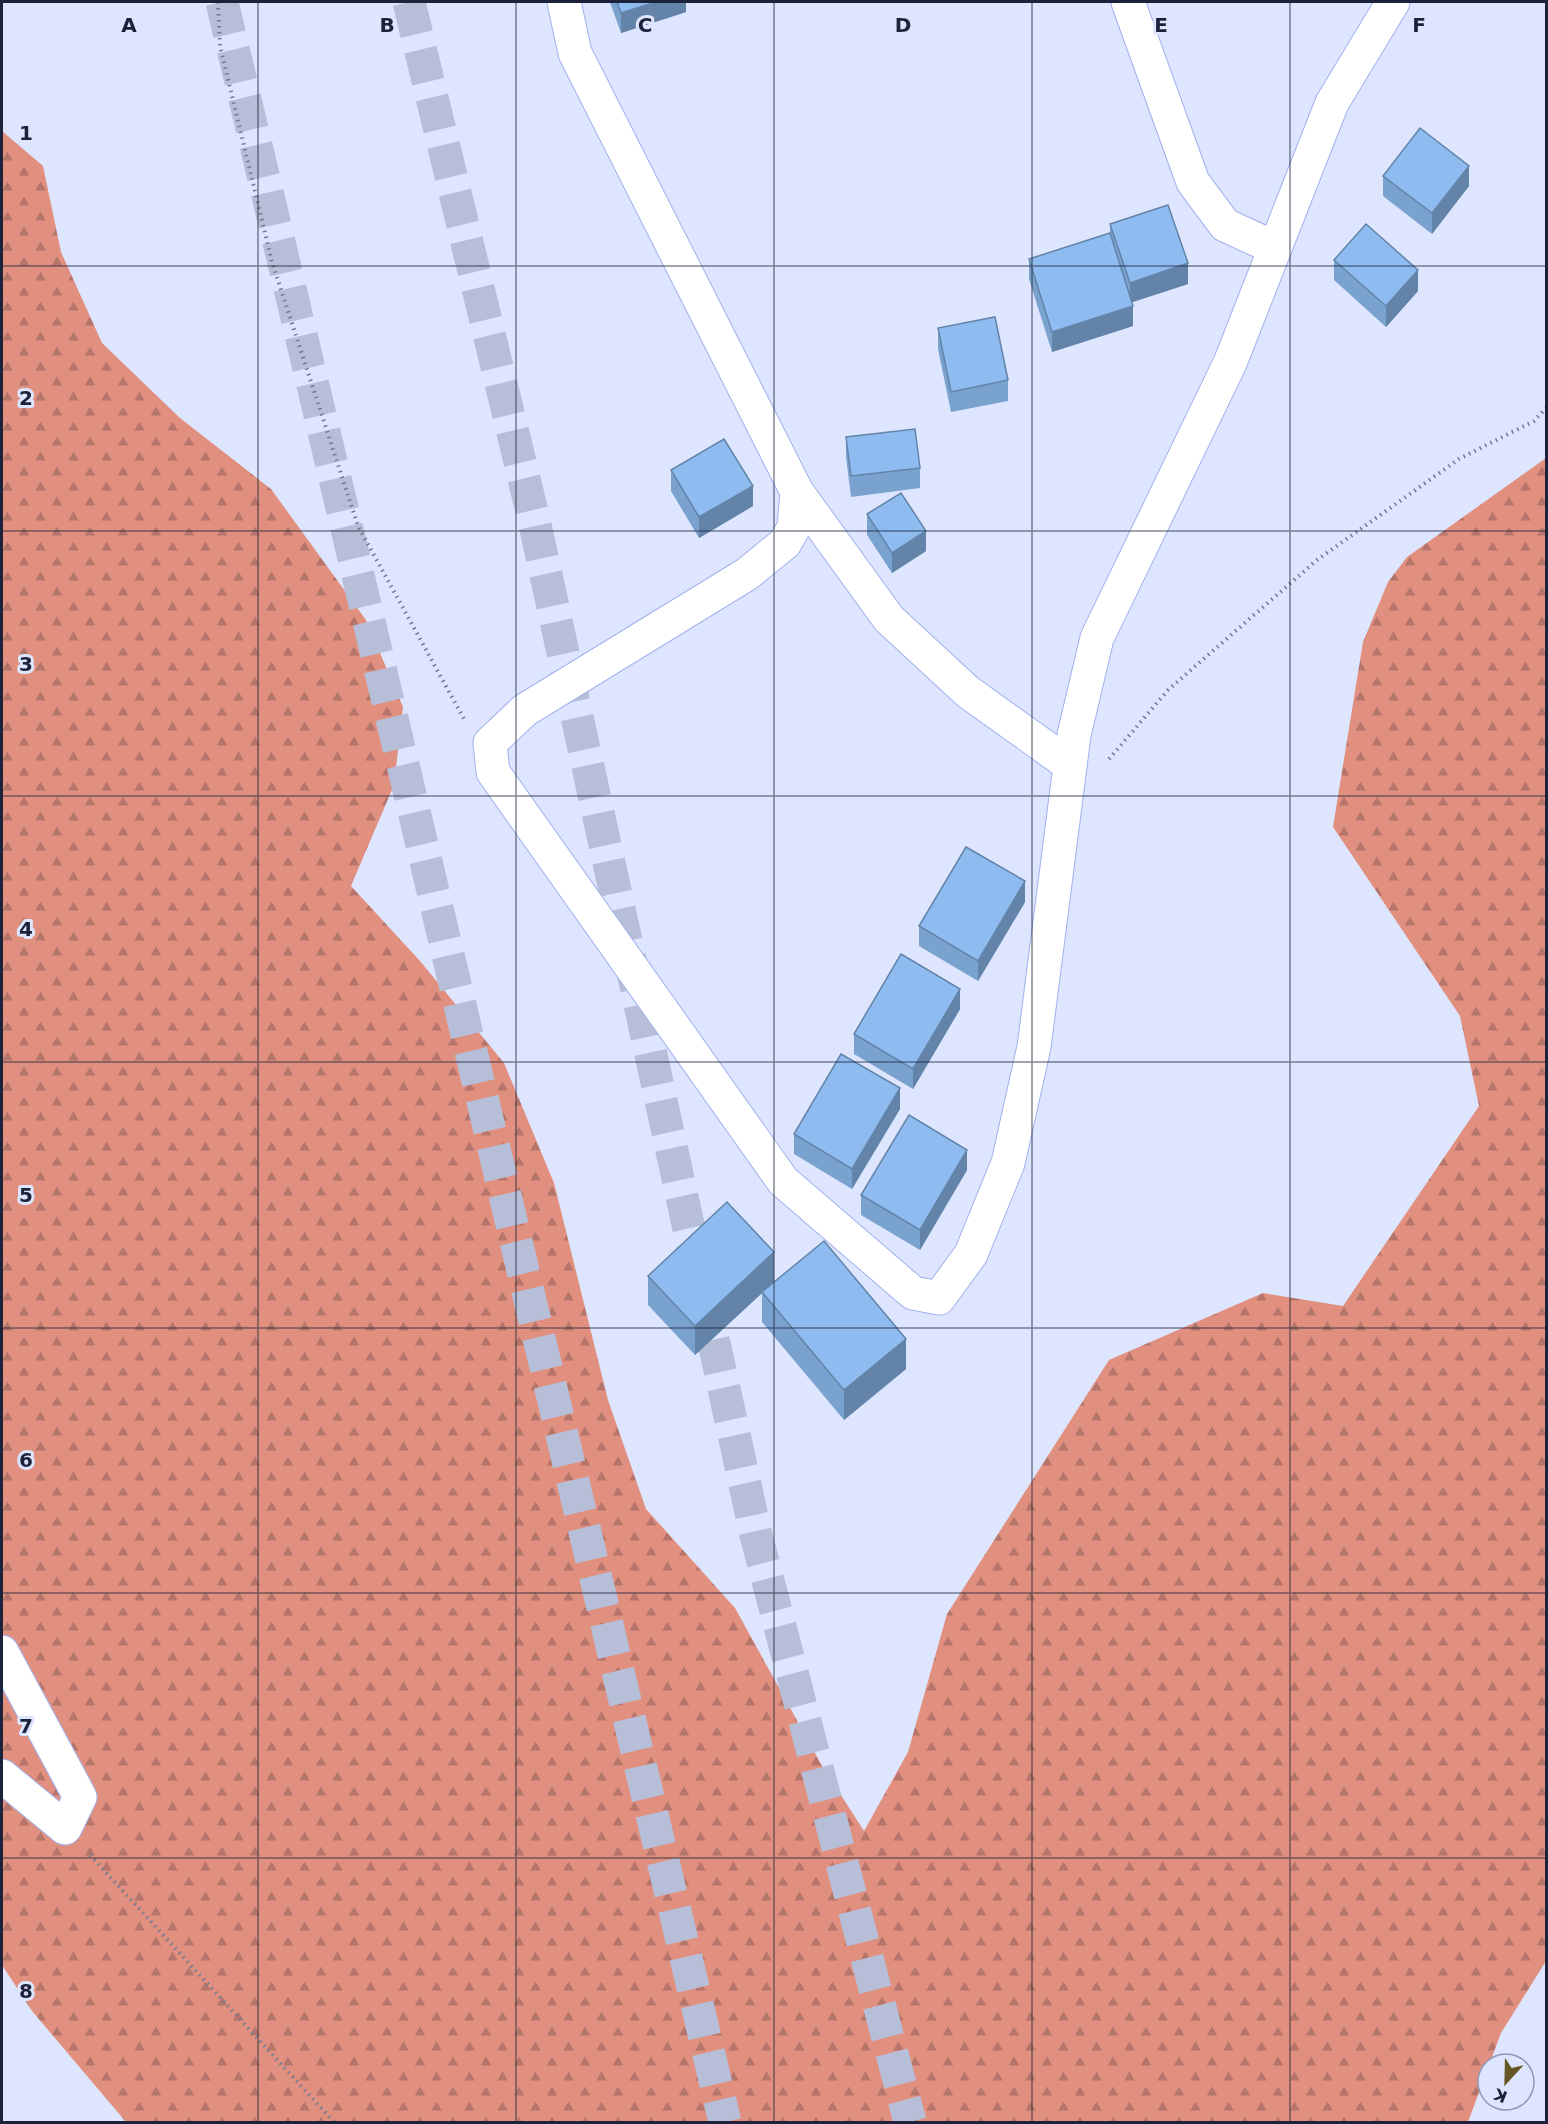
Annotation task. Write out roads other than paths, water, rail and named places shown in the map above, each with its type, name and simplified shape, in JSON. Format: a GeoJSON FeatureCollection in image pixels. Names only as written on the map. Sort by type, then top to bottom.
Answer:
{"type":"FeatureCollection","features":[{"type":"Feature","properties":{"kind":"street"},"geometry":{"type":"LineString","coordinates":[[564,2],[575,53],[797,492],[889,619],[968,692],[1070,765]]}},
{"type":"Feature","properties":{"kind":"street"},"geometry":{"type":"LineString","coordinates":[[1128,2],[1193,182],[1225,225],[1275,248]]}},
{"type":"Feature","properties":{"kind":"street"},"geometry":{"type":"LineString","coordinates":[[797,492],[794,527],[785,543],[747,574],[525,710],[490,743],[493,772],[783,1181],[913,1293],[939,1298],[971,1254],[1008,1163],[1034,1047],[1074,735],[1098,638],[1230,363],[1332,103],[1393,2]]}},
{"type":"Feature","properties":{"kind":"street"},"geometry":{"type":"LineString","coordinates":[[2,1652],[80,1797],[65,1828],[2,1776]]}},
{"type":"Feature","properties":{"kind":"tunnel"},"geometry":{"type":"LineString","coordinates":[[222,2],[725,2122]]}},
{"type":"Feature","properties":{"kind":"tunnel"},"geometry":{"type":"LineString","coordinates":[[409,2],[534,520],[756,1535],[910,2122]]}}]}
